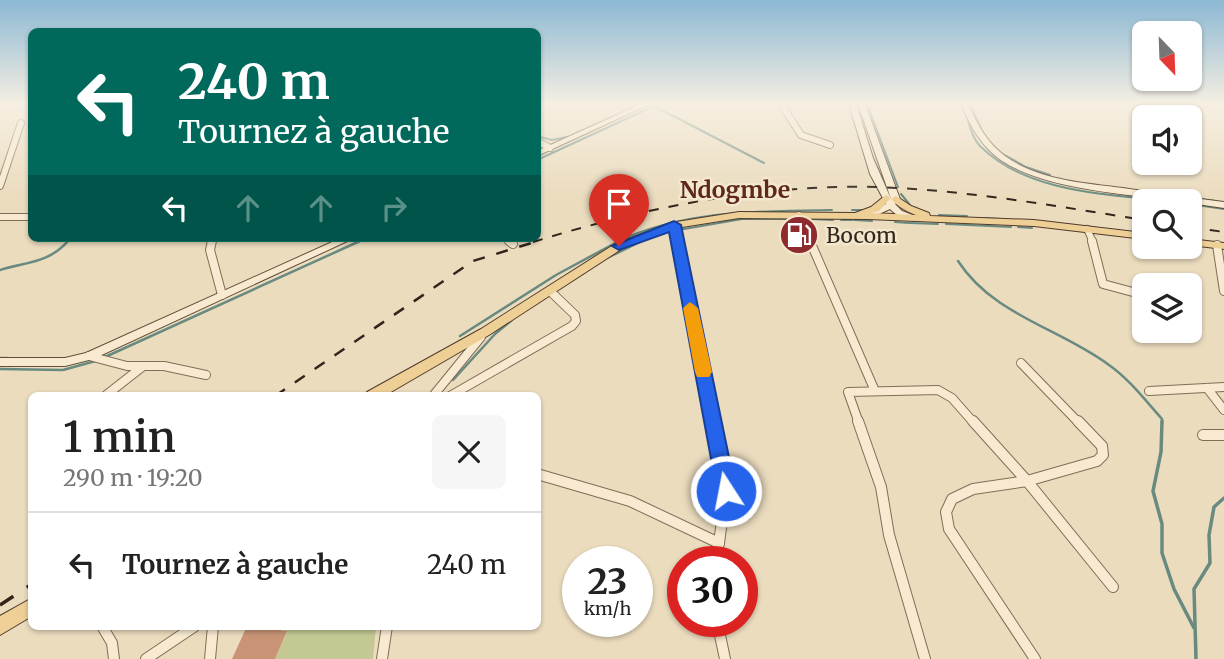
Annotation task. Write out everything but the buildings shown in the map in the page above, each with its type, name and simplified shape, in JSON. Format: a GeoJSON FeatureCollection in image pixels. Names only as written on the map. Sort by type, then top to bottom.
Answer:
{"type":"FeatureCollection","features":[{"type":"Feature","properties":{"kind":"main road"},"geometry":{"type":"LineString","coordinates":[[846,216],[875,209],[891,201],[938,219]]}},
{"type":"Feature","properties":{"kind":"main road"},"geometry":{"type":"LineString","coordinates":[[379,392],[485,332],[619,246],[674,225],[739,215],[868,216],[1087,229],[1132,235]]}},
{"type":"Feature","properties":{"kind":"main road"},"geometry":{"type":"LineString","coordinates":[[1202,244],[1220,246]]}},
{"type":"Feature","properties":{"kind":"main road"},"geometry":{"type":"LineString","coordinates":[[0,626],[28,608]]}},
{"type":"Feature","properties":{"kind":"street"},"geometry":{"type":"LineString","coordinates":[[0,186],[17,135]]}},
{"type":"Feature","properties":{"kind":"street"},"geometry":{"type":"LineString","coordinates":[[541,152],[579,135]]}},
{"type":"Feature","properties":{"kind":"street"},"geometry":{"type":"LineString","coordinates":[[797,135],[830,145]]}},
{"type":"Feature","properties":{"kind":"street"},"geometry":{"type":"LineString","coordinates":[[861,135],[891,201],[912,218]]}},
{"type":"Feature","properties":{"kind":"street"},"geometry":{"type":"LineString","coordinates":[[871,135],[891,201]]}},
{"type":"Feature","properties":{"kind":"street"},"geometry":{"type":"LineString","coordinates":[[979,135],[988,147],[1002,158],[1041,176],[1062,182],[1224,205]]}},
{"type":"Feature","properties":{"kind":"street"},"geometry":{"type":"LineString","coordinates":[[541,143],[550,148]]}},
{"type":"Feature","properties":{"kind":"street"},"geometry":{"type":"LineString","coordinates":[[868,216],[891,201]]}},
{"type":"Feature","properties":{"kind":"street"},"geometry":{"type":"LineString","coordinates":[[799,215],[874,391]]}},
{"type":"Feature","properties":{"kind":"street"},"geometry":{"type":"LineString","coordinates":[[0,217],[28,217]]}},
{"type":"Feature","properties":{"kind":"street"},"geometry":{"type":"LineString","coordinates":[[674,225],[726,491],[718,546]]}},
{"type":"Feature","properties":{"kind":"street"},"geometry":{"type":"LineString","coordinates":[[1087,229],[1097,251],[1103,284],[1132,292]]}},
{"type":"Feature","properties":{"kind":"street"},"geometry":{"type":"LineString","coordinates":[[213,242],[210,250],[222,295]]}},
{"type":"Feature","properties":{"kind":"street"},"geometry":{"type":"LineString","coordinates":[[0,362],[65,362],[89,356],[340,242]]}},
{"type":"Feature","properties":{"kind":"street"},"geometry":{"type":"LineString","coordinates":[[1220,246],[1224,291]]}},
{"type":"Feature","properties":{"kind":"street"},"geometry":{"type":"LineString","coordinates":[[457,392],[572,327],[576,321],[575,314],[550,291]]}},
{"type":"Feature","properties":{"kind":"street"},"geometry":{"type":"LineString","coordinates":[[436,392],[485,332]]}},
{"type":"Feature","properties":{"kind":"street"},"geometry":{"type":"LineString","coordinates":[[89,356],[142,367],[177,367],[206,375]]}},
{"type":"Feature","properties":{"kind":"street"},"geometry":{"type":"LineString","coordinates":[[1021,363],[1102,446],[1103,455],[1097,461],[1027,481],[973,489],[952,499],[946,512],[949,529],[1035,659]]}},
{"type":"Feature","properties":{"kind":"street"},"geometry":{"type":"LineString","coordinates":[[110,392],[142,367]]}},
{"type":"Feature","properties":{"kind":"street"},"geometry":{"type":"LineString","coordinates":[[1149,391],[1224,387]]}},
{"type":"Feature","properties":{"kind":"street"},"geometry":{"type":"LineString","coordinates":[[1207,388],[1224,411]]}},
{"type":"Feature","properties":{"kind":"street"},"geometry":{"type":"LineString","coordinates":[[925,659],[889,535],[881,487],[848,392],[938,390],[968,414],[1027,481],[1113,587]]}},
{"type":"Feature","properties":{"kind":"street"},"geometry":{"type":"LineString","coordinates":[[1203,435],[1224,435]]}},
{"type":"Feature","properties":{"kind":"street"},"geometry":{"type":"LineString","coordinates":[[541,475],[630,501],[719,543]]}},
{"type":"Feature","properties":{"kind":"street"},"geometry":{"type":"LineString","coordinates":[[105,630],[112,643],[114,659]]}},
{"type":"Feature","properties":{"kind":"street"},"geometry":{"type":"LineString","coordinates":[[146,659],[189,630]]}},
{"type":"Feature","properties":{"kind":"street"},"geometry":{"type":"LineString","coordinates":[[210,659],[213,630]]}},
{"type":"Feature","properties":{"kind":"street"},"geometry":{"type":"LineString","coordinates":[[382,659],[386,630]]}},
{"type":"Feature","properties":{"kind":"street"},"geometry":{"type":"LineString","coordinates":[[720,637],[725,659]]}},
{"type":"Feature","properties":{"kind":"green space"},"geometry":{"type":"Polygon","coordinates":[[[376,630],[373,659],[275,659],[287,632],[281,631],[376,630]]]}},
{"type":"Feature","properties":{"kind":"waterway"},"geometry":{"type":"LineString","coordinates":[[541,158],[592,135]]}},
{"type":"Feature","properties":{"kind":"waterway"},"geometry":{"type":"LineString","coordinates":[[709,135],[764,163]]}},
{"type":"Feature","properties":{"kind":"waterway"},"geometry":{"type":"LineString","coordinates":[[878,135],[898,187]]}},
{"type":"Feature","properties":{"kind":"waterway"},"geometry":{"type":"LineString","coordinates":[[974,135],[980,146],[999,162],[1021,173],[1069,188],[1132,197]]}},
{"type":"Feature","properties":{"kind":"waterway"},"geometry":{"type":"LineString","coordinates":[[541,137],[552,140],[567,137]]}},
{"type":"Feature","properties":{"kind":"waterway"},"geometry":{"type":"LineString","coordinates":[[1001,153],[1026,167],[1050,175]]}},
{"type":"Feature","properties":{"kind":"waterway"},"geometry":{"type":"LineString","coordinates":[[901,194],[910,205]]}},
{"type":"Feature","properties":{"kind":"waterway"},"geometry":{"type":"LineString","coordinates":[[1202,199],[1216,201]]}},
{"type":"Feature","properties":{"kind":"waterway"},"geometry":{"type":"LineString","coordinates":[[1202,206],[1224,209]]}},
{"type":"Feature","properties":{"kind":"waterway"},"geometry":{"type":"LineString","coordinates":[[616,242],[642,231],[695,218],[749,212],[832,210]]}},
{"type":"Feature","properties":{"kind":"waterway"},"geometry":{"type":"LineString","coordinates":[[852,210],[862,210]]}},
{"type":"Feature","properties":{"kind":"waterway"},"geometry":{"type":"LineString","coordinates":[[939,215],[967,216]]}},
{"type":"Feature","properties":{"kind":"waterway"},"geometry":{"type":"LineString","coordinates":[[984,218],[1001,219]]}},
{"type":"Feature","properties":{"kind":"waterway"},"geometry":{"type":"LineString","coordinates":[[661,233],[742,219],[794,219]]}},
{"type":"Feature","properties":{"kind":"waterway"},"geometry":{"type":"LineString","coordinates":[[811,219],[833,220]]}},
{"type":"Feature","properties":{"kind":"waterway"},"geometry":{"type":"LineString","coordinates":[[841,220],[852,220]]}},
{"type":"Feature","properties":{"kind":"waterway"},"geometry":{"type":"LineString","coordinates":[[854,220],[872,221]]}},
{"type":"Feature","properties":{"kind":"waterway"},"geometry":{"type":"LineString","coordinates":[[895,222],[909,223]]}},
{"type":"Feature","properties":{"kind":"waterway"},"geometry":{"type":"LineString","coordinates":[[910,223],[938,224]]}},
{"type":"Feature","properties":{"kind":"waterway"},"geometry":{"type":"LineString","coordinates":[[946,224],[1011,227]]}},
{"type":"Feature","properties":{"kind":"waterway"},"geometry":{"type":"LineString","coordinates":[[1018,227],[1032,228]]}},
{"type":"Feature","properties":{"kind":"waterway"},"geometry":{"type":"LineString","coordinates":[[638,242],[645,239]]}},
{"type":"Feature","properties":{"kind":"waterway"},"geometry":{"type":"LineString","coordinates":[[460,336],[556,275],[619,241]]}},
{"type":"Feature","properties":{"kind":"waterway"},"geometry":{"type":"LineString","coordinates":[[607,258],[642,241]]}},
{"type":"Feature","properties":{"kind":"waterway"},"geometry":{"type":"LineString","coordinates":[[0,270],[45,258],[67,242]]}},
{"type":"Feature","properties":{"kind":"waterway"},"geometry":{"type":"LineString","coordinates":[[105,357],[358,242]]}},
{"type":"Feature","properties":{"kind":"waterway"},"geometry":{"type":"LineString","coordinates":[[958,261],[989,295],[1090,352],[1116,371],[1137,390],[1162,421]]}},
{"type":"Feature","properties":{"kind":"waterway"},"geometry":{"type":"LineString","coordinates":[[453,380],[495,334],[512,320]]}},
{"type":"Feature","properties":{"kind":"waterway"},"geometry":{"type":"LineString","coordinates":[[0,358],[7,358]]}},
{"type":"Feature","properties":{"kind":"waterway"},"geometry":{"type":"LineString","coordinates":[[0,369],[63,370],[99,360]]}},
{"type":"Feature","properties":{"kind":"waterway"},"geometry":{"type":"LineString","coordinates":[[1162,421],[1161,452],[1153,491],[1162,524],[1162,553],[1174,589],[1194,628]]}},
{"type":"Feature","properties":{"kind":"waterway"},"geometry":{"type":"LineString","coordinates":[[1196,659],[1194,589],[1210,563],[1209,535],[1214,507],[1224,498]]}},
{"type":"Feature","properties":{"kind":"railway"},"geometry":{"type":"LineString","coordinates":[[541,240],[617,219],[702,201],[746,194],[832,187],[943,191],[1132,218]]}},
{"type":"Feature","properties":{"kind":"railway"},"geometry":{"type":"LineString","coordinates":[[1202,229],[1224,232]]}},
{"type":"Feature","properties":{"kind":"railway"},"geometry":{"type":"LineString","coordinates":[[281,392],[473,261],[535,242]]}},
{"type":"Feature","properties":{"kind":"railway"},"geometry":{"type":"LineString","coordinates":[[0,605],[28,587]]}},
{"type":"Feature","properties":{"kind":"slow traffic"},"geometry":{"type":"LineString","coordinates":[[690,308],[703,372]]}},
{"type":"Feature","properties":{"kind":"place","name":"Bocom"},"geometry":{"type":"Point","coordinates":[799,235]}},
{"type":"Feature","properties":{"kind":"district","name":"Ndogmbe"},"geometry":{"type":"Point","coordinates":[735,189]}},
{"type":"Feature","properties":{"kind":"route"},"geometry":{"type":"LineString","coordinates":[[619,246],[674,225],[726,491]]}}]}
